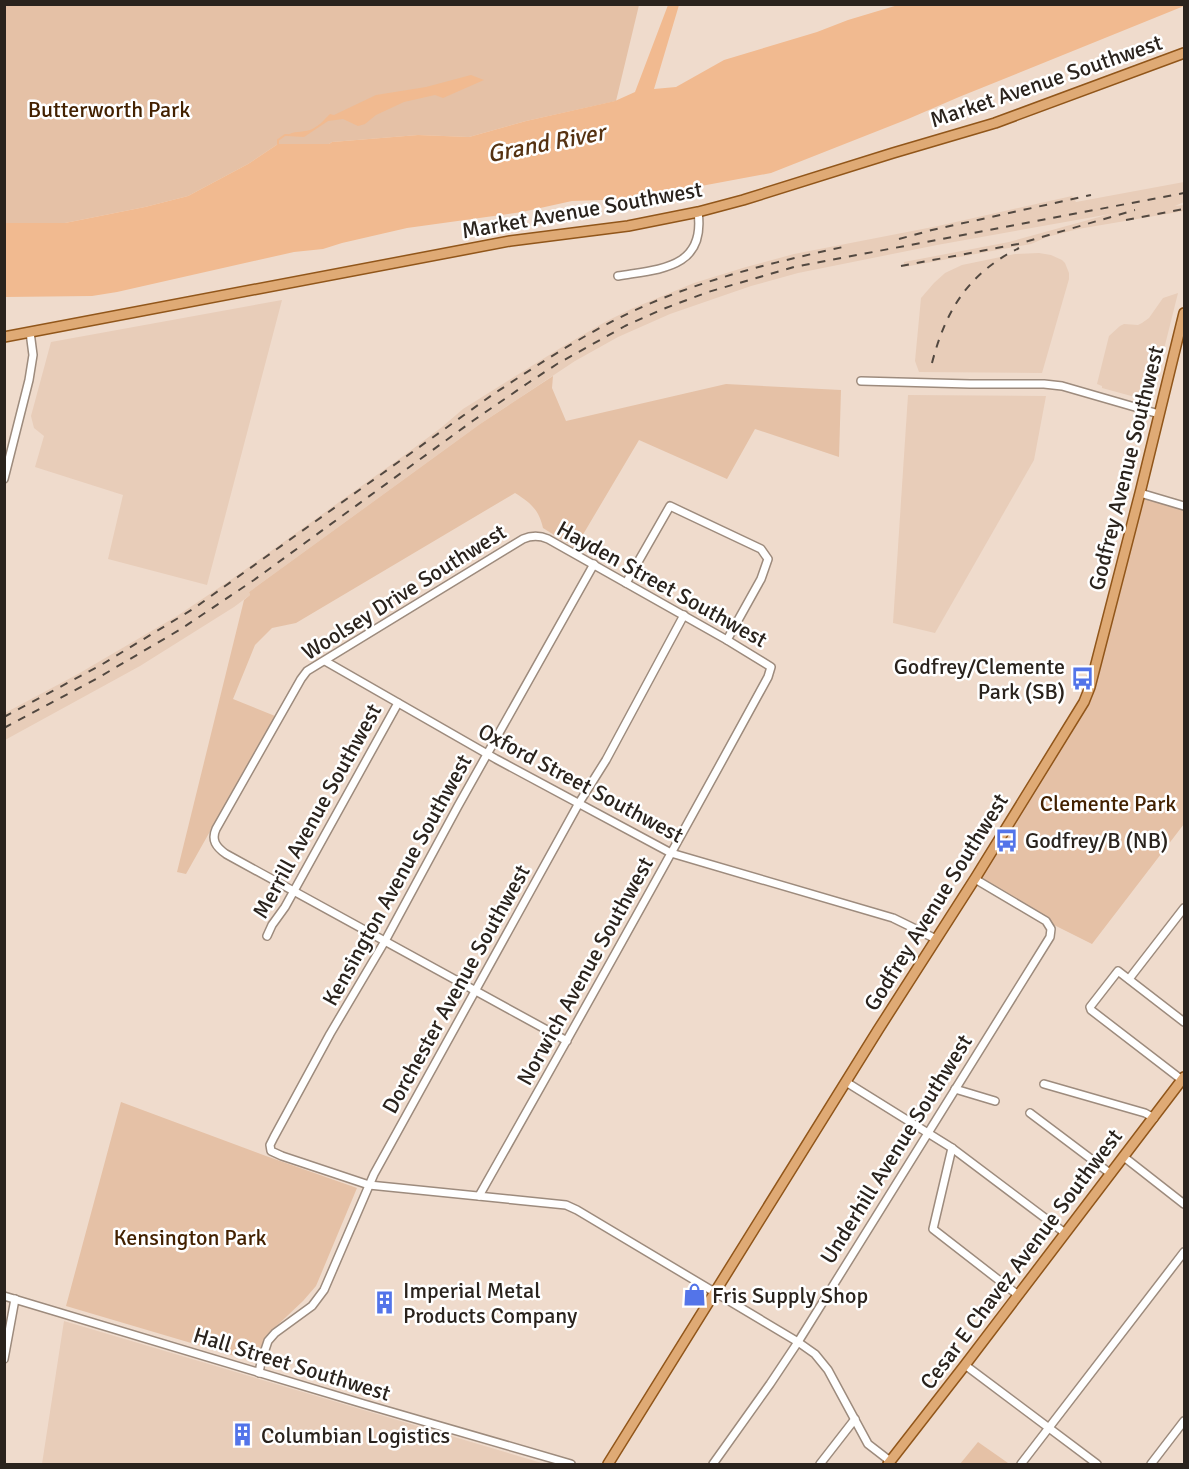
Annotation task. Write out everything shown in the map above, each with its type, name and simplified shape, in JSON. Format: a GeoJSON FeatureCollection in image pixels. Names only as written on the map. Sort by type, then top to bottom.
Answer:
{"type":"FeatureCollection","features":[{"type":"Feature","properties":{"kind":"main road","name":"Market Avenue Southwest"},"geometry":{"type":"LineString","coordinates":[[4,337],[510,241],[628,226],[698,212],[995,123],[1185,53]]}},
{"type":"Feature","properties":{"kind":"main road","name":"Godfrey Avenue Southwest"},"geometry":{"type":"LineString","coordinates":[[608,1464],[975,879],[1087,696],[1185,313]]}},
{"type":"Feature","properties":{"kind":"main road","name":"Cesar E Chavez Avenue Southwest"},"geometry":{"type":"LineString","coordinates":[[889,1463],[1183,1078]]}},
{"type":"Feature","properties":{"kind":"street"},"geometry":{"type":"LineString","coordinates":[[618,276],[673,265],[683,259],[691,251],[699,233],[698,212]]}},
{"type":"Feature","properties":{"kind":"street"},"geometry":{"type":"LineString","coordinates":[[4,479],[29,380],[33,349],[30,332]]}},
{"type":"Feature","properties":{"kind":"street"},"geometry":{"type":"LineString","coordinates":[[861,381],[1044,384],[1062,386],[1159,414]]}},
{"type":"Feature","properties":{"kind":"street"},"geometry":{"type":"LineString","coordinates":[[1140,494],[1185,506]]}},
{"type":"Feature","properties":{"kind":"street"},"geometry":{"type":"LineString","coordinates":[[626,583],[670,506],[761,549],[768,559],[761,579],[727,640]]}},
{"type":"Feature","properties":{"kind":"street","name":"Hayden Street Southwest"},"geometry":{"type":"LineString","coordinates":[[535,536],[548,539],[594,564],[771,667]]}},
{"type":"Feature","properties":{"kind":"street","name":"Woolsey Drive Southwest"},"geometry":{"type":"LineString","coordinates":[[294,891],[226,854],[215,844],[213,835],[301,679],[307,671],[523,539],[535,536]]}},
{"type":"Feature","properties":{"kind":"street","name":"Kensington Avenue Southwest"},"geometry":{"type":"LineString","coordinates":[[369,1185],[275,1154],[271,1151],[270,1145],[594,564]]}},
{"type":"Feature","properties":{"kind":"street","name":"Dorchester Avenue Southwest"},"geometry":{"type":"LineString","coordinates":[[259,1373],[268,1341],[275,1333],[312,1306],[324,1290],[369,1185],[579,803],[606,760],[684,615]]}},
{"type":"Feature","properties":{"kind":"street","name":"Oxford Street Southwest"},"geometry":{"type":"LineString","coordinates":[[325,661],[488,755],[670,853],[893,918],[936,939]]}},
{"type":"Feature","properties":{"kind":"street","name":"Norwich Avenue Southwest"},"geometry":{"type":"LineString","coordinates":[[479,1196],[768,677],[771,667]]}},
{"type":"Feature","properties":{"kind":"street","name":"Merrill Avenue Southwest"},"geometry":{"type":"LineString","coordinates":[[267,936],[398,703]]}},
{"type":"Feature","properties":{"kind":"street","name":"Underhill Avenue Southwest"},"geometry":{"type":"LineString","coordinates":[[713,1464],[798,1342],[1048,941],[1051,932],[1046,921],[975,879]]}},
{"type":"Feature","properties":{"kind":"street"},"geometry":{"type":"LineString","coordinates":[[294,891],[567,1041]]}},
{"type":"Feature","properties":{"kind":"street"},"geometry":{"type":"LineString","coordinates":[[1129,980],[1185,908]]}},
{"type":"Feature","properties":{"kind":"street"},"geometry":{"type":"LineString","coordinates":[[1183,1078],[1090,1009],[1090,1006],[1118,971],[1185,1022]]}},
{"type":"Feature","properties":{"kind":"street"},"geometry":{"type":"LineString","coordinates":[[846,1082],[952,1148],[1065,1233]]}},
{"type":"Feature","properties":{"kind":"street"},"geometry":{"type":"LineString","coordinates":[[1044,1084],[1145,1113],[1154,1118]]}},
{"type":"Feature","properties":{"kind":"street"},"geometry":{"type":"LineString","coordinates":[[955,1089],[995,1101]]}},
{"type":"Feature","properties":{"kind":"street"},"geometry":{"type":"LineString","coordinates":[[1030,1113],[1111,1174]]}},
{"type":"Feature","properties":{"kind":"street"},"geometry":{"type":"LineString","coordinates":[[952,1148],[933,1229],[1018,1295]]}},
{"type":"Feature","properties":{"kind":"street"},"geometry":{"type":"LineString","coordinates":[[1124,1157],[1185,1204]]}},
{"type":"Feature","properties":{"kind":"street"},"geometry":{"type":"LineString","coordinates":[[369,1185],[566,1205],[577,1210],[815,1354],[828,1370],[868,1444],[889,1463]]}},
{"type":"Feature","properties":{"kind":"street"},"geometry":{"type":"LineString","coordinates":[[1022,1464],[1185,1252]]}},
{"type":"Feature","properties":{"kind":"street","name":"Hall Street Southwest"},"geometry":{"type":"LineString","coordinates":[[4,1296],[571,1464]]}},
{"type":"Feature","properties":{"kind":"street"},"geometry":{"type":"LineString","coordinates":[[4,1359],[15,1299]]}},
{"type":"Feature","properties":{"kind":"street"},"geometry":{"type":"LineString","coordinates":[[965,1365],[1096,1464]]}},
{"type":"Feature","properties":{"kind":"street"},"geometry":{"type":"LineString","coordinates":[[820,1464],[855,1419]]}},
{"type":"Feature","properties":{"kind":"street"},"geometry":{"type":"LineString","coordinates":[[1151,1464],[1185,1421]]}},
{"type":"Feature","properties":{"kind":"shaded area"},"geometry":{"type":"Polygon","coordinates":[[[1184,182],[1184,202],[1175,206],[1184,205],[1184,211],[1078,229],[1047,237],[1031,244],[904,267],[904,262],[1009,242],[1110,214],[798,273],[751,286],[670,314],[618,337],[575,361],[480,424],[249,592],[250,595],[234,607],[140,666],[5,740],[5,713],[78,674],[177,616],[406,454],[463,409],[562,347],[631,309],[694,283],[794,254],[938,226],[1072,196],[1076,202],[1184,182]]]}},
{"type":"Feature","properties":{"kind":"shaded area"},"geometry":{"type":"Polygon","coordinates":[[[1039,253],[1062,260],[1069,273],[1042,373],[919,372],[915,361],[921,298],[934,283],[945,273],[962,265],[1015,254],[1039,253]]]}},
{"type":"Feature","properties":{"kind":"shaded area"},"geometry":{"type":"Polygon","coordinates":[[[1178,293],[1152,397],[1146,400],[1102,388],[1097,384],[1109,336],[1124,324],[1142,323],[1149,318],[1163,298],[1178,293]]]}},
{"type":"Feature","properties":{"kind":"shaded area"},"geometry":{"type":"Polygon","coordinates":[[[282,300],[207,585],[108,559],[123,495],[35,467],[44,436],[34,428],[31,416],[51,342],[282,300]]]}},
{"type":"Feature","properties":{"kind":"shaded area"},"geometry":{"type":"Polygon","coordinates":[[[908,395],[1046,396],[1034,460],[935,633],[893,623],[908,395]]]}},
{"type":"Feature","properties":{"kind":"shaded area"},"geometry":{"type":"Polygon","coordinates":[[[64,1321],[545,1464],[42,1464],[64,1321]]]}},
{"type":"Feature","properties":{"kind":"green space","name":"Butterworth Park"},"geometry":{"type":"Polygon","coordinates":[[[5,5],[639,5],[616,101],[526,121],[469,137],[418,135],[329,144],[278,144],[248,164],[188,196],[65,223],[5,223],[5,5]]]}},
{"type":"Feature","properties":{"kind":"green space"},"geometry":{"type":"Polygon","coordinates":[[[553,376],[552,388],[566,421],[726,384],[841,390],[839,457],[755,429],[727,479],[639,440],[575,548],[543,528],[534,508],[515,493],[296,623],[272,628],[255,645],[233,699],[275,716],[186,874],[177,872],[244,600],[250,595],[249,592],[480,424],[553,376]]]}},
{"type":"Feature","properties":{"kind":"green space","name":"Clemente Park"},"geometry":{"type":"Polygon","coordinates":[[[1140,493],[1184,506],[1184,824],[1092,944],[1046,921],[975,879],[1084,702],[1140,493]]]}},
{"type":"Feature","properties":{"kind":"green space","name":"Kensington Park"},"geometry":{"type":"Polygon","coordinates":[[[121,1102],[357,1188],[316,1286],[267,1335],[252,1361],[66,1306],[121,1102]]]}},
{"type":"Feature","properties":{"kind":"green space"},"geometry":{"type":"Polygon","coordinates":[[[978,1442],[1008,1463],[960,1464],[978,1442]]]}},
{"type":"Feature","properties":{"kind":"water","name":"Grand River"},"geometry":{"type":"Polygon","coordinates":[[[1184,4],[1184,6],[771,173],[610,203],[603,200],[572,201],[522,212],[407,228],[323,249],[294,252],[117,292],[92,296],[5,297],[5,223],[65,223],[188,196],[248,164],[278,144],[329,144],[418,135],[469,137],[526,121],[615,101],[635,92],[668,5],[679,5],[654,89],[676,87],[724,60],[898,5],[1184,4]]]}},
{"type":"Feature","properties":{"kind":"water"},"geometry":{"type":"Polygon","coordinates":[[[471,75],[484,80],[443,98],[435,95],[404,102],[358,126],[343,119],[328,121],[304,137],[286,136],[313,129],[330,114],[334,115],[376,95],[426,87],[471,75]]]}},
{"type":"Feature","properties":{"kind":"waterway"},"geometry":{"type":"LineString","coordinates":[[278,144],[278,140],[288,135]]}},
{"type":"Feature","properties":{"kind":"railway"},"geometry":{"type":"LineString","coordinates":[[4,728],[96,679],[181,629],[254,580],[528,383],[625,326],[708,292],[794,267],[1184,193]]}},
{"type":"Feature","properties":{"kind":"railway"},"geometry":{"type":"LineString","coordinates":[[899,239],[1091,195]]}},
{"type":"Feature","properties":{"kind":"railway"},"geometry":{"type":"LineString","coordinates":[[1126,220],[1184,209]]}},
{"type":"Feature","properties":{"kind":"railway"},"geometry":{"type":"LineString","coordinates":[[901,266],[1018,244],[1135,210]]}},
{"type":"Feature","properties":{"kind":"railway"},"geometry":{"type":"LineString","coordinates":[[4,717],[101,665],[193,609],[492,395],[594,331],[680,291],[761,266],[843,247]]}},
{"type":"Feature","properties":{"kind":"railway"},"geometry":{"type":"LineString","coordinates":[[932,363],[944,326],[962,295],[986,269],[1019,248]]}},
{"type":"Feature","properties":{"kind":"place","name":"Godfrey/Clemente Park (SB)"},"geometry":{"type":"Point","coordinates":[1083,679]}},
{"type":"Feature","properties":{"kind":"place","name":"Godfrey/B (NB)"},"geometry":{"type":"Point","coordinates":[1007,840]}},
{"type":"Feature","properties":{"kind":"place","name":"Fris Supply Shop"},"geometry":{"type":"Point","coordinates":[694,1295]}},
{"type":"Feature","properties":{"kind":"place","name":"Imperial Metal Products Company"},"geometry":{"type":"Point","coordinates":[385,1303]}},
{"type":"Feature","properties":{"kind":"place","name":"Columbian Logistics"},"geometry":{"type":"Point","coordinates":[243,1435]}}]}
